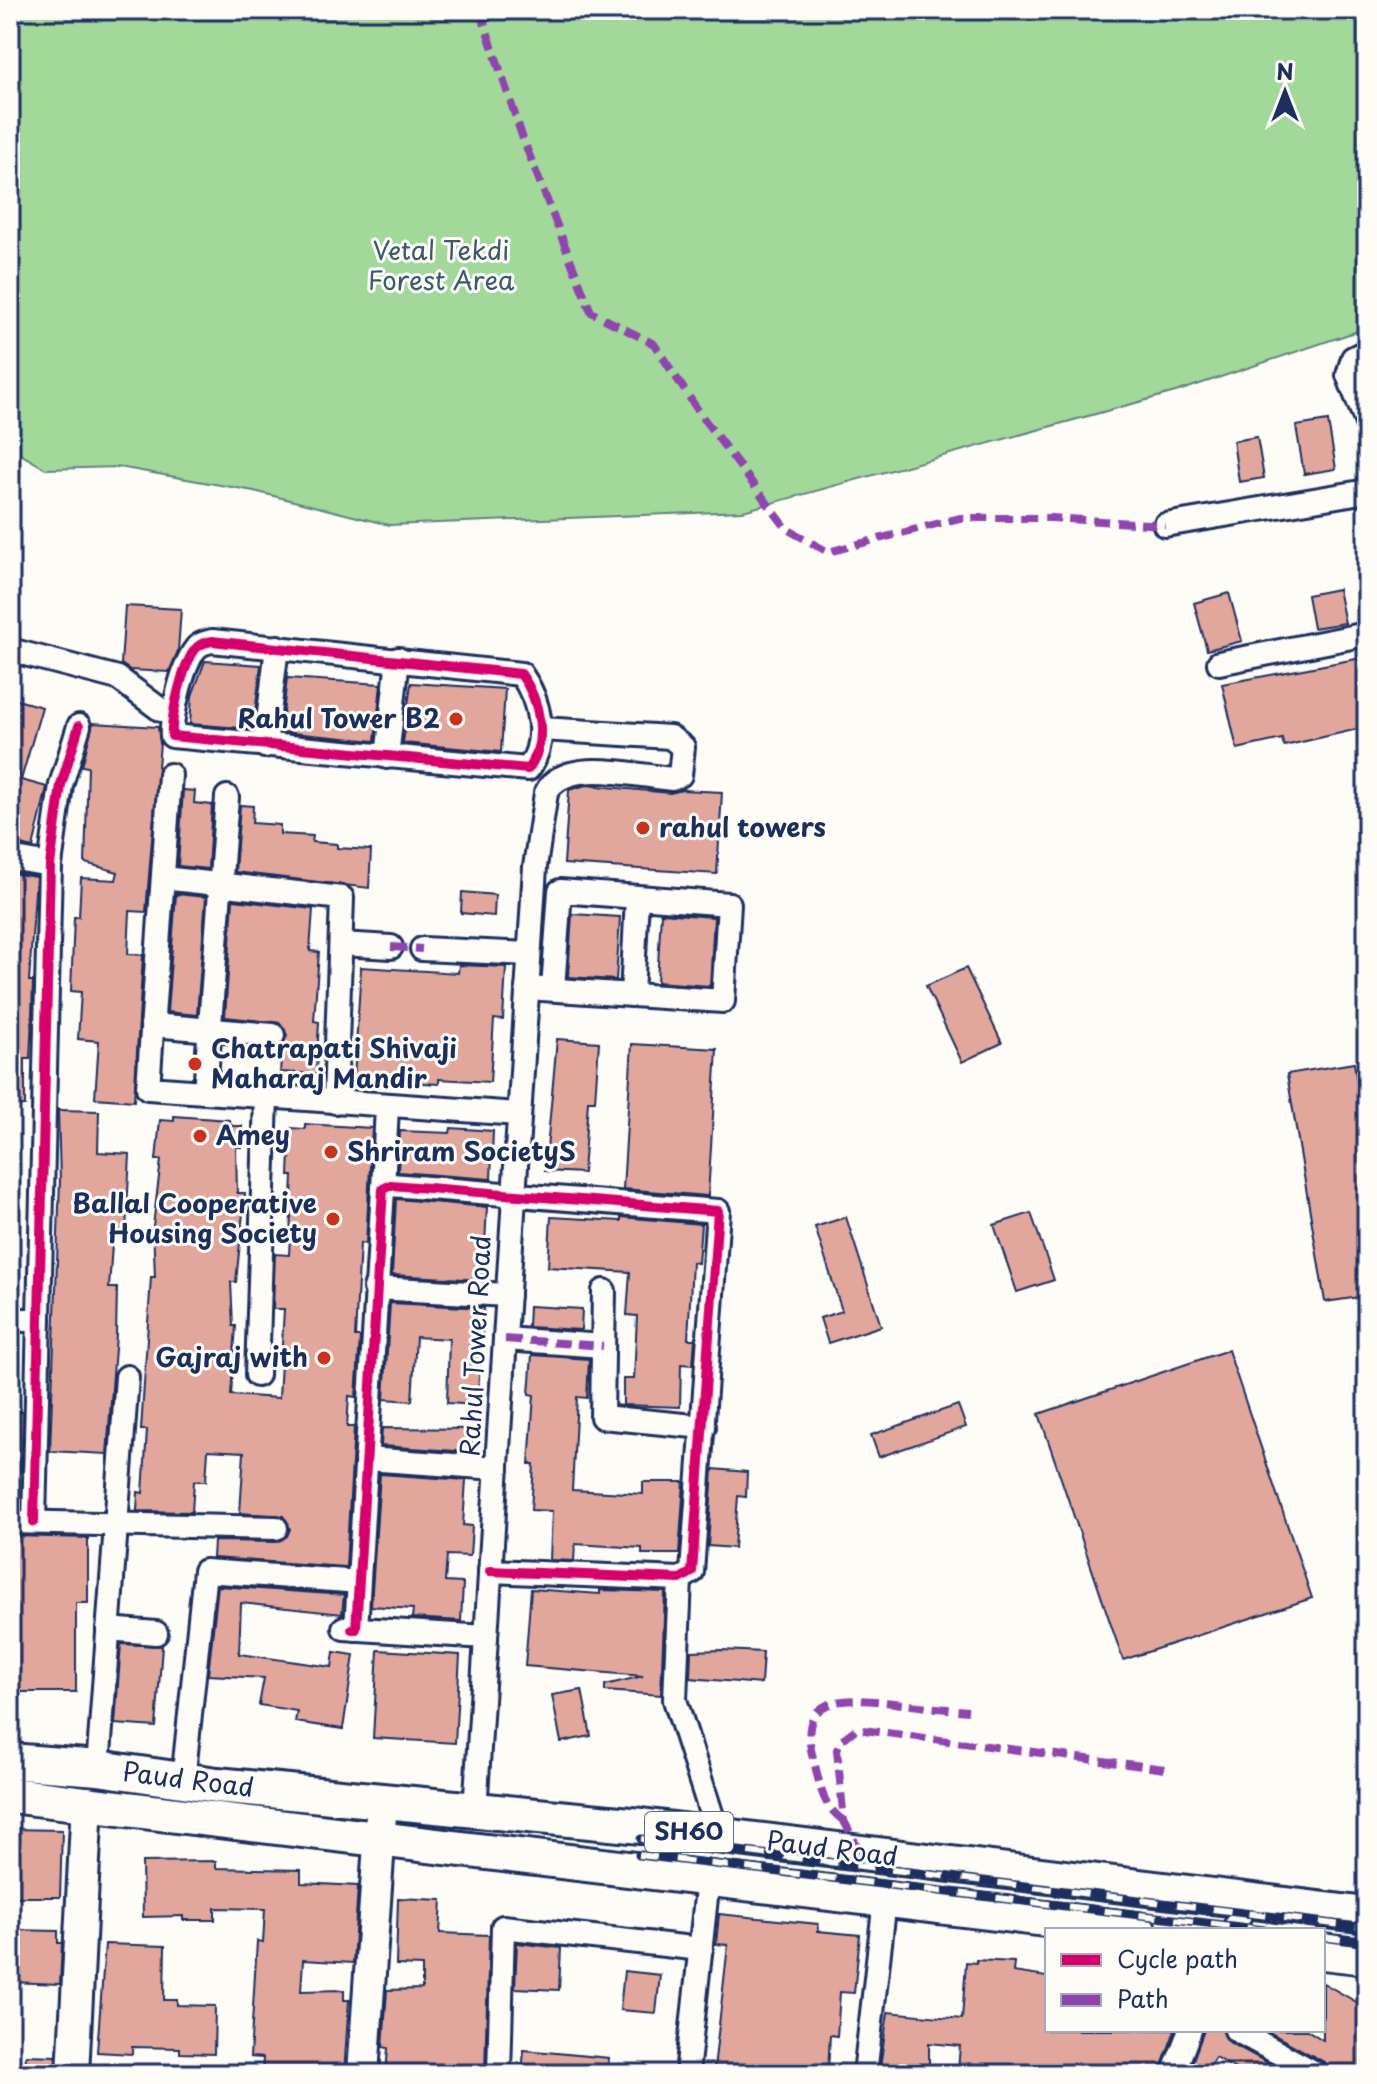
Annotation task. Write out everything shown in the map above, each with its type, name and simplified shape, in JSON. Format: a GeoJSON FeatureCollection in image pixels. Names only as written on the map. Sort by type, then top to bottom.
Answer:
{"type":"FeatureCollection","features":[{"type":"Feature","properties":{"kind":"main road","name":"Paud Road"},"geometry":{"type":"LineString","coordinates":[[10,1761],[718,1835],[1240,1915],[1367,1915]]}},
{"type":"Feature","properties":{"kind":"main road","name":"Paud Road"},"geometry":{"type":"LineString","coordinates":[[10,1795],[1121,1928]]}},
{"type":"Feature","properties":{"kind":"main road"},"geometry":{"type":"LineString","coordinates":[[1325,1952],[1367,1957]]}},
{"type":"Feature","properties":{"kind":"street"},"geometry":{"type":"LineString","coordinates":[[1367,351],[1353,358],[1348,375],[1367,423]]}},
{"type":"Feature","properties":{"kind":"street"},"geometry":{"type":"LineString","coordinates":[[1165,525],[1367,491]]}},
{"type":"Feature","properties":{"kind":"street"},"geometry":{"type":"LineString","coordinates":[[1219,663],[1367,634]]}},
{"type":"Feature","properties":{"kind":"street"},"geometry":{"type":"LineString","coordinates":[[212,641],[277,647],[521,674],[530,687],[542,729],[535,760],[528,769],[172,736],[170,722],[190,656],[198,645],[212,641]]}},
{"type":"Feature","properties":{"kind":"street"},"geometry":{"type":"LineString","coordinates":[[265,746],[277,647]]}},
{"type":"Feature","properties":{"kind":"street"},"geometry":{"type":"LineString","coordinates":[[10,650],[118,678],[161,710]]}},
{"type":"Feature","properties":{"kind":"street"},"geometry":{"type":"LineString","coordinates":[[387,757],[398,659]]}},
{"type":"Feature","properties":{"kind":"street"},"geometry":{"type":"LineString","coordinates":[[34,1522],[50,865],[61,785],[79,726]]}},
{"type":"Feature","properties":{"kind":"street","name":"Rahul Tower Road"},"geometry":{"type":"LineString","coordinates":[[475,1811],[529,954],[546,793],[551,783],[573,770],[672,779],[680,775],[683,757],[683,747],[670,737],[542,729]]}},
{"type":"Feature","properties":{"kind":"street"},"geometry":{"type":"LineString","coordinates":[[170,775],[148,1088],[519,1114]]}},
{"type":"Feature","properties":{"kind":"street"},"geometry":{"type":"LineString","coordinates":[[205,1092],[227,797]]}},
{"type":"Feature","properties":{"kind":"street"},"geometry":{"type":"LineString","coordinates":[[10,858],[50,865]]}},
{"type":"Feature","properties":{"kind":"street"},"geometry":{"type":"LineString","coordinates":[[163,878],[342,898],[335,1102]]}},
{"type":"Feature","properties":{"kind":"street"},"geometry":{"type":"LineString","coordinates":[[527,988],[723,1001],[729,904],[560,891],[553,989]]}},
{"type":"Feature","properties":{"kind":"street"},"geometry":{"type":"LineString","coordinates":[[632,995],[637,898]]}},
{"type":"Feature","properties":{"kind":"street"},"geometry":{"type":"LineString","coordinates":[[341,944],[391,947]]}},
{"type":"Feature","properties":{"kind":"street"},"geometry":{"type":"LineString","coordinates":[[422,949],[529,954]]}},
{"type":"Feature","properties":{"kind":"street"},"geometry":{"type":"LineString","coordinates":[[152,1025],[273,1035]]}},
{"type":"Feature","properties":{"kind":"street"},"geometry":{"type":"LineString","coordinates":[[257,1375],[266,1097]]}},
{"type":"Feature","properties":{"kind":"street"},"geometry":{"type":"LineString","coordinates":[[387,1106],[366,1459],[350,1628],[486,1637]]}},
{"type":"Feature","properties":{"kind":"street"},"geometry":{"type":"LineString","coordinates":[[383,1189],[391,1185],[718,1211],[694,1568],[690,1576],[680,1579],[490,1571]]}},
{"type":"Feature","properties":{"kind":"street"},"geometry":{"type":"LineString","coordinates":[[375,1288],[508,1295]]}},
{"type":"Feature","properties":{"kind":"street"},"geometry":{"type":"LineString","coordinates":[[604,1291],[602,1417],[704,1427]]}},
{"type":"Feature","properties":{"kind":"street"},"geometry":{"type":"LineString","coordinates":[[10,1320],[39,1320]]}},
{"type":"Feature","properties":{"kind":"street"},"geometry":{"type":"LineString","coordinates":[[505,1339],[603,1346]]}},
{"type":"Feature","properties":{"kind":"street"},"geometry":{"type":"LineString","coordinates":[[98,1768],[127,1377]]}},
{"type":"Feature","properties":{"kind":"street"},"geometry":{"type":"LineString","coordinates":[[366,1459],[497,1468]]}},
{"type":"Feature","properties":{"kind":"street"},"geometry":{"type":"LineString","coordinates":[[10,1522],[276,1528]]}},
{"type":"Feature","properties":{"kind":"street"},"geometry":{"type":"LineString","coordinates":[[183,1781],[205,1571],[347,1581]]}},
{"type":"Feature","properties":{"kind":"street"},"geometry":{"type":"LineString","coordinates":[[680,1579],[675,1700],[718,1835]]}},
{"type":"Feature","properties":{"kind":"street"},"geometry":{"type":"LineString","coordinates":[[108,1629],[156,1633]]}},
{"type":"Feature","properties":{"kind":"street"},"geometry":{"type":"LineString","coordinates":[[363,2074],[382,1801]]}},
{"type":"Feature","properties":{"kind":"street"},"geometry":{"type":"LineString","coordinates":[[73,2074],[87,1802]]}},
{"type":"Feature","properties":{"kind":"street"},"geometry":{"type":"LineString","coordinates":[[687,2074],[708,1879]]}},
{"type":"Feature","properties":{"kind":"street"},"geometry":{"type":"LineString","coordinates":[[865,2074],[885,1900]]}},
{"type":"Feature","properties":{"kind":"street"},"geometry":{"type":"LineString","coordinates":[[499,2074],[503,1927],[701,1949]]}},
{"type":"Feature","properties":{"kind":"street"},"geometry":{"type":"LineString","coordinates":[[1173,2074],[1189,2032]]}},
{"type":"Feature","properties":{"kind":"street"},"geometry":{"type":"LineString","coordinates":[[1240,2032],[1317,2074]]}},
{"type":"Feature","properties":{"kind":"green space","name":"Vetal Tekdi Forest Area"},"geometry":{"type":"Polygon","coordinates":[[[10,10],[1367,10],[1367,328],[1179,391],[743,511],[389,525],[254,491],[119,467],[46,469],[10,448],[10,10]]]}},
{"type":"Feature","properties":{"kind":"building"},"geometry":{"type":"Polygon","coordinates":[[[1328,421],[1336,469],[1304,474],[1296,426],[1328,421]]]}},
{"type":"Feature","properties":{"kind":"building"},"geometry":{"type":"Polygon","coordinates":[[[1257,437],[1264,478],[1239,482],[1233,441],[1257,437]]]}},
{"type":"Feature","properties":{"kind":"building"},"geometry":{"type":"Polygon","coordinates":[[[1338,589],[1345,623],[1313,628],[1307,595],[1338,589]]]}},
{"type":"Feature","properties":{"kind":"building"},"geometry":{"type":"Polygon","coordinates":[[[1229,593],[1242,641],[1207,650],[1194,603],[1229,593]]]}},
{"type":"Feature","properties":{"kind":"building"},"geometry":{"type":"Polygon","coordinates":[[[125,606],[181,609],[178,651],[169,672],[130,670],[121,664],[125,606]]]}},
{"type":"Feature","properties":{"kind":"building"},"geometry":{"type":"Polygon","coordinates":[[[1367,657],[1367,727],[1284,746],[1282,739],[1237,749],[1222,684],[1367,657]]]}},
{"type":"Feature","properties":{"kind":"building"},"geometry":{"type":"Polygon","coordinates":[[[205,661],[261,665],[253,729],[190,724],[192,696],[205,661]]]}},
{"type":"Feature","properties":{"kind":"building"},"geometry":{"type":"Polygon","coordinates":[[[287,678],[381,684],[375,741],[281,732],[287,678]]]}},
{"type":"Feature","properties":{"kind":"building","name":"Rahul Tower B2"},"geometry":{"type":"Polygon","coordinates":[[[411,683],[505,689],[501,752],[403,743],[411,683]]]}},
{"type":"Feature","properties":{"kind":"building"},"geometry":{"type":"Polygon","coordinates":[[[10,698],[42,707],[21,780],[47,787],[33,848],[10,842],[10,698]]]}},
{"type":"Feature","properties":{"kind":"building"},"geometry":{"type":"Polygon","coordinates":[[[93,723],[158,727],[160,743],[146,912],[130,911],[128,954],[143,955],[134,1101],[95,1098],[99,1041],[78,1039],[81,992],[71,991],[74,917],[79,917],[81,878],[116,880],[118,872],[85,863],[88,767],[82,766],[93,723]]]}},
{"type":"Feature","properties":{"kind":"building","name":"rahul towers"},"geometry":{"type":"Polygon","coordinates":[[[586,785],[670,793],[682,790],[722,792],[717,874],[564,864],[569,790],[586,785]]]}},
{"type":"Feature","properties":{"kind":"building"},"geometry":{"type":"Polygon","coordinates":[[[183,790],[195,791],[194,803],[212,805],[208,869],[178,866],[183,790]]]}},
{"type":"Feature","properties":{"kind":"building"},"geometry":{"type":"Polygon","coordinates":[[[240,805],[253,806],[252,823],[280,825],[280,834],[313,836],[312,842],[337,844],[337,848],[371,850],[369,888],[235,872],[240,805]]]}},
{"type":"Feature","properties":{"kind":"building"},"geometry":{"type":"Polygon","coordinates":[[[10,873],[36,877],[29,981],[33,981],[30,1059],[25,1059],[25,1106],[10,1106],[10,873]]]}},
{"type":"Feature","properties":{"kind":"building"},"geometry":{"type":"Polygon","coordinates":[[[462,892],[495,895],[494,916],[461,913],[462,892]]]}},
{"type":"Feature","properties":{"kind":"building"},"geometry":{"type":"Polygon","coordinates":[[[176,894],[206,897],[197,1015],[167,1012],[176,894]]]}},
{"type":"Feature","properties":{"kind":"building"},"geometry":{"type":"Polygon","coordinates":[[[233,900],[313,909],[310,951],[319,952],[314,1021],[319,1022],[316,1074],[280,1072],[282,1046],[287,1035],[280,1023],[225,1017],[233,900]]]}},
{"type":"Feature","properties":{"kind":"building"},"geometry":{"type":"Polygon","coordinates":[[[661,913],[714,917],[710,986],[657,982],[661,913]]]}},
{"type":"Feature","properties":{"kind":"building"},"geometry":{"type":"Polygon","coordinates":[[[572,914],[620,917],[616,980],[568,977],[572,914]]]}},
{"type":"Feature","properties":{"kind":"building"},"geometry":{"type":"Polygon","coordinates":[[[459,965],[506,967],[503,1020],[494,1019],[490,1082],[439,1079],[439,1084],[354,1079],[361,967],[458,973],[459,965]]]}},
{"type":"Feature","properties":{"kind":"building"},"geometry":{"type":"Polygon","coordinates":[[[966,968],[1002,1043],[962,1062],[926,986],[966,968]]]}},
{"type":"Feature","properties":{"kind":"building"},"geometry":{"type":"Polygon","coordinates":[[[557,1039],[599,1042],[595,1101],[588,1101],[583,1173],[545,1171],[557,1039]]]}},
{"type":"Feature","properties":{"kind":"building"},"geometry":{"type":"Polygon","coordinates":[[[632,1044],[717,1049],[708,1196],[623,1189],[632,1044]]]}},
{"type":"Feature","properties":{"kind":"building"},"geometry":{"type":"Polygon","coordinates":[[[1354,1063],[1367,1143],[1367,1296],[1325,1302],[1287,1074],[1354,1063]]]}},
{"type":"Feature","properties":{"kind":"building"},"geometry":{"type":"Polygon","coordinates":[[[58,1110],[99,1111],[98,1152],[130,1154],[126,1231],[113,1230],[109,1288],[117,1288],[116,1335],[107,1454],[50,1451],[60,1180],[58,1110]]]}},
{"type":"Feature","properties":{"kind":"building"},"geometry":{"type":"Polygon","coordinates":[[[174,1116],[229,1120],[232,1126],[242,1126],[242,1147],[236,1147],[237,1193],[245,1193],[236,1282],[231,1282],[233,1326],[236,1326],[231,1395],[279,1398],[284,1309],[273,1309],[275,1254],[289,1255],[293,1176],[289,1176],[291,1128],[305,1129],[305,1124],[372,1128],[366,1244],[360,1243],[355,1337],[360,1337],[356,1397],[349,1396],[347,1427],[354,1427],[346,1567],[213,1558],[214,1541],[276,1542],[287,1536],[290,1529],[283,1516],[240,1513],[244,1452],[208,1450],[206,1481],[194,1481],[192,1512],[137,1511],[138,1492],[143,1493],[147,1430],[141,1430],[151,1277],[155,1277],[153,1226],[161,1160],[156,1160],[160,1120],[174,1121],[174,1116]]]}},
{"type":"Feature","properties":{"kind":"building"},"geometry":{"type":"Polygon","coordinates":[[[451,1128],[493,1131],[491,1179],[398,1172],[400,1131],[450,1133],[451,1128]]]}},
{"type":"Feature","properties":{"kind":"building"},"geometry":{"type":"Polygon","coordinates":[[[396,1199],[487,1207],[483,1280],[392,1275],[396,1199]]]}},
{"type":"Feature","properties":{"kind":"building"},"geometry":{"type":"Polygon","coordinates":[[[1031,1213],[1054,1280],[1017,1292],[994,1225],[1031,1213]]]}},
{"type":"Feature","properties":{"kind":"building"},"geometry":{"type":"Polygon","coordinates":[[[551,1217],[621,1221],[621,1217],[701,1224],[698,1263],[692,1262],[688,1339],[695,1339],[693,1365],[681,1364],[680,1407],[623,1405],[623,1379],[634,1379],[637,1316],[627,1315],[630,1272],[548,1267],[551,1217]]]}},
{"type":"Feature","properties":{"kind":"building"},"geometry":{"type":"Polygon","coordinates":[[[846,1217],[881,1326],[828,1343],[820,1318],[842,1311],[815,1227],[846,1217]]]}},
{"type":"Feature","properties":{"kind":"building"},"geometry":{"type":"Polygon","coordinates":[[[390,1303],[484,1308],[477,1405],[447,1403],[449,1339],[416,1337],[412,1401],[384,1399],[390,1303]]]}},
{"type":"Feature","properties":{"kind":"building"},"geometry":{"type":"Polygon","coordinates":[[[529,1306],[582,1309],[581,1330],[528,1327],[529,1306]]]}},
{"type":"Feature","properties":{"kind":"building"},"geometry":{"type":"Polygon","coordinates":[[[1228,1350],[1312,1598],[1123,1660],[1039,1414],[1228,1350]]]}},
{"type":"Feature","properties":{"kind":"building"},"geometry":{"type":"Polygon","coordinates":[[[532,1355],[589,1359],[587,1398],[577,1397],[572,1490],[643,1494],[643,1482],[684,1482],[679,1554],[642,1554],[642,1548],[575,1544],[574,1561],[550,1560],[552,1511],[531,1510],[534,1464],[529,1464],[534,1395],[529,1394],[532,1355]]]}},
{"type":"Feature","properties":{"kind":"building"},"geometry":{"type":"Polygon","coordinates":[[[958,1405],[966,1427],[879,1457],[871,1435],[958,1405]]]}},
{"type":"Feature","properties":{"kind":"building"},"geometry":{"type":"Polygon","coordinates":[[[10,1411],[23,1412],[21,1471],[10,1471],[10,1411]]]}},
{"type":"Feature","properties":{"kind":"building"},"geometry":{"type":"Polygon","coordinates":[[[382,1428],[472,1429],[471,1452],[381,1446],[382,1428]]]}},
{"type":"Feature","properties":{"kind":"building"},"geometry":{"type":"Polygon","coordinates":[[[713,1469],[747,1472],[746,1497],[738,1496],[734,1548],[708,1546],[713,1469]]]}},
{"type":"Feature","properties":{"kind":"building"},"geometry":{"type":"Polygon","coordinates":[[[380,1474],[466,1480],[463,1525],[472,1526],[470,1556],[447,1555],[445,1582],[463,1583],[461,1621],[412,1618],[413,1609],[371,1606],[380,1474]]]}},
{"type":"Feature","properties":{"kind":"building"},"geometry":{"type":"Polygon","coordinates":[[[11,1536],[88,1538],[88,1603],[76,1603],[76,1692],[10,1692],[11,1536]]]}},
{"type":"Feature","properties":{"kind":"building"},"geometry":{"type":"Polygon","coordinates":[[[218,1586],[344,1595],[342,1614],[241,1603],[239,1654],[332,1667],[334,1652],[354,1655],[343,1729],[295,1722],[297,1711],[259,1705],[264,1678],[208,1675],[218,1586]]]}},
{"type":"Feature","properties":{"kind":"building"},"geometry":{"type":"Polygon","coordinates":[[[531,1589],[600,1594],[600,1590],[665,1592],[661,1695],[605,1691],[605,1685],[643,1676],[525,1666],[531,1589]]]}},
{"type":"Feature","properties":{"kind":"building"},"geometry":{"type":"Polygon","coordinates":[[[121,1644],[162,1646],[156,1727],[115,1724],[121,1644]]]}},
{"type":"Feature","properties":{"kind":"building"},"geometry":{"type":"Polygon","coordinates":[[[378,1650],[460,1655],[455,1743],[373,1738],[378,1650]]]}},
{"type":"Feature","properties":{"kind":"building"},"geometry":{"type":"Polygon","coordinates":[[[691,1651],[763,1652],[761,1684],[690,1678],[691,1651]]]}},
{"type":"Feature","properties":{"kind":"building"},"geometry":{"type":"Polygon","coordinates":[[[582,1690],[591,1736],[561,1742],[552,1695],[582,1690]]]}},
{"type":"Feature","properties":{"kind":"building"},"geometry":{"type":"Polygon","coordinates":[[[10,1829],[62,1830],[60,1897],[10,1897],[10,1829]]]}},
{"type":"Feature","properties":{"kind":"building"},"geometry":{"type":"Polygon","coordinates":[[[216,1861],[216,1868],[301,1870],[301,1883],[358,1886],[353,1963],[303,1960],[301,1991],[344,1990],[344,2000],[349,2000],[344,2074],[262,2074],[263,2058],[250,2057],[257,1941],[263,1942],[265,1909],[215,1908],[215,1920],[183,1920],[183,1916],[143,1917],[142,1862],[216,1861]]]}},
{"type":"Feature","properties":{"kind":"building"},"geometry":{"type":"Polygon","coordinates":[[[398,1898],[442,1900],[440,1933],[489,1935],[485,2071],[440,2069],[440,2074],[386,2074],[388,2048],[383,2047],[387,1990],[422,1989],[422,1966],[396,1965],[398,1898]]]}},
{"type":"Feature","properties":{"kind":"building"},"geometry":{"type":"Polygon","coordinates":[[[719,1914],[818,1924],[818,1931],[860,1935],[854,1993],[840,1992],[837,2036],[830,2035],[828,2072],[759,2069],[759,2074],[714,2069],[728,1945],[716,1944],[719,1914]]]}},
{"type":"Feature","properties":{"kind":"building"},"geometry":{"type":"Polygon","coordinates":[[[10,1930],[58,1931],[58,1943],[62,1943],[60,1984],[10,1982],[10,1930]]]}},
{"type":"Feature","properties":{"kind":"building"},"geometry":{"type":"Polygon","coordinates":[[[517,1943],[561,1948],[559,1990],[515,1988],[517,1943]]]}},
{"type":"Feature","properties":{"kind":"building"},"geometry":{"type":"Polygon","coordinates":[[[105,1944],[165,1946],[164,2000],[177,2000],[177,2005],[215,2006],[214,2054],[180,2053],[180,2048],[132,2047],[132,2054],[97,2052],[105,1944]]]}},
{"type":"Feature","properties":{"kind":"building"},"geometry":{"type":"Polygon","coordinates":[[[976,1960],[1014,1962],[1013,1972],[1045,1977],[1045,2032],[1174,2032],[1159,2074],[1015,2074],[1015,2071],[973,2067],[973,2070],[958,2069],[960,2046],[929,2043],[929,2074],[879,2074],[888,2012],[962,2019],[966,1962],[976,1963],[976,1960]]]}},
{"type":"Feature","properties":{"kind":"building"},"geometry":{"type":"Polygon","coordinates":[[[624,1971],[660,1975],[656,2013],[620,2010],[624,1971]]]}},
{"type":"Feature","properties":{"kind":"building"},"geometry":{"type":"Polygon","coordinates":[[[1325,1984],[1367,2008],[1367,2074],[1331,2074],[1324,2062],[1269,2032],[1310,2032],[1323,2040],[1325,1984]]]}},
{"type":"Feature","properties":{"kind":"building"},"geometry":{"type":"Polygon","coordinates":[[[1203,2032],[1223,2032],[1229,2042],[1288,2074],[1244,2074],[1215,2057],[1204,2074],[1188,2074],[1203,2032]]]}},
{"type":"Feature","properties":{"kind":"building"},"geometry":{"type":"Polygon","coordinates":[[[524,2050],[609,2058],[607,2074],[522,2074],[524,2050]]]}},
{"type":"Feature","properties":{"kind":"building"},"geometry":{"type":"Polygon","coordinates":[[[26,2055],[56,2056],[55,2074],[25,2074],[26,2055]]]}},
{"type":"Feature","properties":{"kind":"railway"},"geometry":{"type":"LineString","coordinates":[[641,1839],[1367,1928]]}},
{"type":"Feature","properties":{"kind":"railway"},"geometry":{"type":"LineString","coordinates":[[639,1855],[1248,1928]]}},
{"type":"Feature","properties":{"kind":"railway"},"geometry":{"type":"LineString","coordinates":[[1325,1937],[1367,1943]]}},
{"type":"Feature","properties":{"kind":"marked path"},"geometry":{"type":"LineString","coordinates":[[480,10],[523,139],[591,312],[654,344],[703,418],[787,529],[828,552],[960,518],[1051,518],[1165,525]]}},
{"type":"Feature","properties":{"kind":"marked path"},"geometry":{"type":"LineString","coordinates":[[391,947],[422,949]]}},
{"type":"Feature","properties":{"kind":"marked path"},"geometry":{"type":"LineString","coordinates":[[505,1339],[603,1346]]}},
{"type":"Feature","properties":{"kind":"marked path"},"geometry":{"type":"LineString","coordinates":[[844,1821],[826,1801],[813,1758],[809,1736],[812,1721],[819,1710],[830,1704],[860,1700],[968,1711]]}},
{"type":"Feature","properties":{"kind":"marked path"},"geometry":{"type":"LineString","coordinates":[[861,1853],[844,1821],[837,1750],[840,1741],[856,1729],[1165,1769]]}},
{"type":"Feature","properties":{"kind":"cycle path"},"geometry":{"type":"LineString","coordinates":[[212,641],[521,674],[533,696],[540,721],[535,758],[528,769],[172,736],[176,702],[189,661],[200,645],[212,641]]}},
{"type":"Feature","properties":{"kind":"cycle path"},"geometry":{"type":"LineString","coordinates":[[34,1522],[50,865],[61,785],[79,726]]}},
{"type":"Feature","properties":{"kind":"cycle path"},"geometry":{"type":"LineString","coordinates":[[352,1629],[356,1629],[383,1189],[391,1185],[718,1211],[692,1572],[680,1579],[490,1571]]}},
{"type":"Feature","properties":{"kind":"place","name":"Rahul Tower B2"},"geometry":{"type":"Point","coordinates":[456,719]}},
{"type":"Feature","properties":{"kind":"place","name":"rahul towers"},"geometry":{"type":"Point","coordinates":[643,828]}},
{"type":"Feature","properties":{"kind":"place","name":"Chatrapati Shivaji Maharaj Mandir"},"geometry":{"type":"Point","coordinates":[195,1064]}},
{"type":"Feature","properties":{"kind":"place","name":"Amey"},"geometry":{"type":"Point","coordinates":[200,1136]}},
{"type":"Feature","properties":{"kind":"place","name":"Shriram SocietyS"},"geometry":{"type":"Point","coordinates":[331,1152]}},
{"type":"Feature","properties":{"kind":"place","name":"Ballal Cooperative Housing Society"},"geometry":{"type":"Point","coordinates":[333,1219]}},
{"type":"Feature","properties":{"kind":"place","name":"Gajraj with"},"geometry":{"type":"Point","coordinates":[324,1358]}}]}
